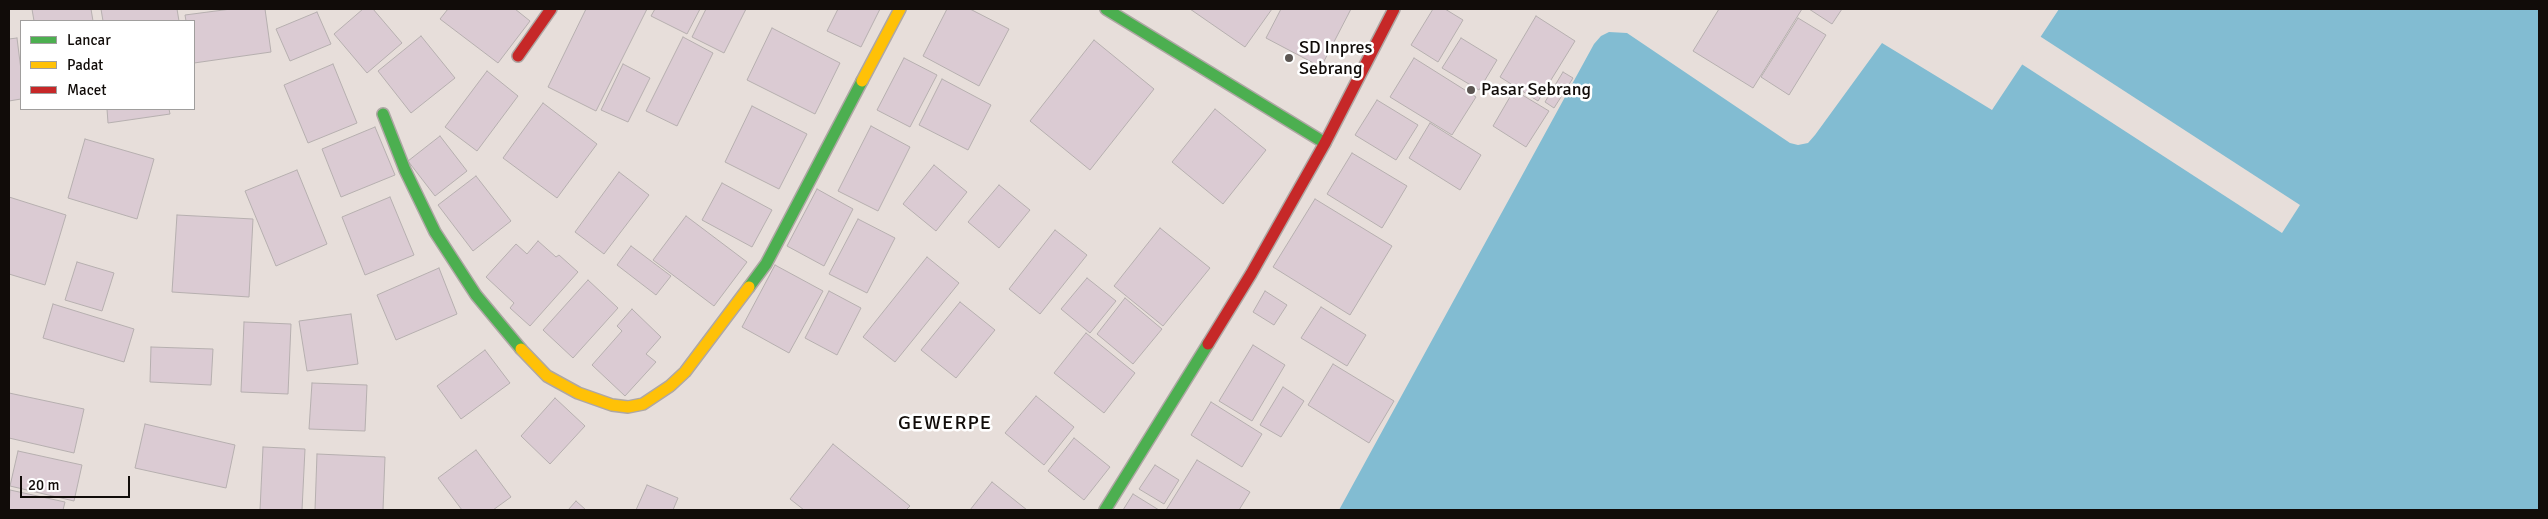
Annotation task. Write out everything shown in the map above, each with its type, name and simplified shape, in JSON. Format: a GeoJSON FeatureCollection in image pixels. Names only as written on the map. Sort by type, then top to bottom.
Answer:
{"type":"FeatureCollection","features":[{"type":"Feature","properties":{"kind":"street"},"geometry":{"type":"LineString","coordinates":[[518,56],[551,9]]}},
{"type":"Feature","properties":{"kind":"street"},"geometry":{"type":"LineString","coordinates":[[383,114],[405,170],[435,232],[476,295],[511,338],[547,376],[578,393],[612,405],[628,407],[643,404],[670,386],[685,372],[766,264],[900,9]]}},
{"type":"Feature","properties":{"kind":"street"},"geometry":{"type":"LineString","coordinates":[[1106,9],[1325,143]]}},
{"type":"Feature","properties":{"kind":"street"},"geometry":{"type":"LineString","coordinates":[[1105,510],[1251,274],[1325,143],[1394,9]]}},
{"type":"Feature","properties":{"kind":"water"},"geometry":{"type":"Polygon","coordinates":[[[2059,9],[2539,9],[2539,510],[1339,510],[1594,44],[1601,36],[1609,32],[1627,33],[1790,143],[1798,145],[1808,143],[1815,135],[1882,43],[1992,110],[2059,9]]]}},
{"type":"Feature","properties":{"kind":"pier"},"geometry":{"type":"Polygon","coordinates":[[[2038,35],[2300,205],[2282,233],[2020,63],[2038,35]]]}},
{"type":"Feature","properties":{"kind":"building"},"geometry":{"type":"Polygon","coordinates":[[[32,9],[91,9],[93,20],[34,20],[32,9]]]}},
{"type":"Feature","properties":{"kind":"building"},"geometry":{"type":"Polygon","coordinates":[[[101,9],[177,9],[179,20],[103,20],[101,9]]]}},
{"type":"Feature","properties":{"kind":"building"},"geometry":{"type":"Polygon","coordinates":[[[231,9],[265,9],[271,52],[195,63],[195,20],[186,20],[185,15],[231,9]]]}},
{"type":"Feature","properties":{"kind":"building"},"geometry":{"type":"Polygon","coordinates":[[[363,9],[373,9],[402,43],[367,73],[334,34],[363,9]]]}},
{"type":"Feature","properties":{"kind":"building"},"geometry":{"type":"Polygon","coordinates":[[[448,9],[515,9],[530,21],[498,63],[440,19],[448,9]]]}},
{"type":"Feature","properties":{"kind":"building"},"geometry":{"type":"Polygon","coordinates":[[[586,9],[647,9],[596,111],[548,87],[586,9]]]}},
{"type":"Feature","properties":{"kind":"building"},"geometry":{"type":"Polygon","coordinates":[[[655,9],[700,9],[687,34],[651,16],[655,9]]]}},
{"type":"Feature","properties":{"kind":"building"},"geometry":{"type":"Polygon","coordinates":[[[706,9],[746,9],[724,53],[692,37],[706,9]]]}},
{"type":"Feature","properties":{"kind":"building"},"geometry":{"type":"Polygon","coordinates":[[[838,9],[880,9],[861,47],[827,31],[838,9]]]}},
{"type":"Feature","properties":{"kind":"building"},"geometry":{"type":"Polygon","coordinates":[[[947,9],[970,9],[1009,29],[979,86],[923,56],[947,9]]]}},
{"type":"Feature","properties":{"kind":"building"},"geometry":{"type":"Polygon","coordinates":[[[1190,9],[1272,9],[1245,47],[1190,9]]]}},
{"type":"Feature","properties":{"kind":"building"},"geometry":{"type":"Polygon","coordinates":[[[1281,9],[1351,9],[1321,67],[1266,38],[1281,9]]]}},
{"type":"Feature","properties":{"kind":"building"},"geometry":{"type":"Polygon","coordinates":[[[1433,9],[1445,9],[1463,20],[1438,62],[1411,45],[1433,9]]]}},
{"type":"Feature","properties":{"kind":"building"},"geometry":{"type":"Polygon","coordinates":[[[1719,9],[1802,9],[1753,88],[1693,51],[1719,9]]]}},
{"type":"Feature","properties":{"kind":"building"},"geometry":{"type":"Polygon","coordinates":[[[1809,9],[1842,9],[1832,24],[1809,9]]]}},
{"type":"Feature","properties":{"kind":"building"},"geometry":{"type":"Polygon","coordinates":[[[317,12],[331,44],[290,61],[276,29],[317,12]]]}},
{"type":"Feature","properties":{"kind":"building"},"geometry":{"type":"Polygon","coordinates":[[[1536,16],[1575,41],[1538,101],[1500,77],[1536,16]]]}},
{"type":"Feature","properties":{"kind":"building"},"geometry":{"type":"Polygon","coordinates":[[[1798,18],[1826,35],[1789,95],[1761,77],[1798,18]]]}},
{"type":"Feature","properties":{"kind":"building"},"geometry":{"type":"Polygon","coordinates":[[[772,28],[840,63],[815,114],[747,80],[772,28]]]}},
{"type":"Feature","properties":{"kind":"building"},"geometry":{"type":"Polygon","coordinates":[[[421,36],[455,78],[411,113],[378,71],[421,36]]]}},
{"type":"Feature","properties":{"kind":"building"},"geometry":{"type":"Polygon","coordinates":[[[683,37],[713,53],[677,126],[646,111],[683,37]]]}},
{"type":"Feature","properties":{"kind":"building"},"geometry":{"type":"Polygon","coordinates":[[[17,38],[20,62],[20,99],[9,101],[9,39],[17,38]]]}},
{"type":"Feature","properties":{"kind":"building"},"geometry":{"type":"Polygon","coordinates":[[[1461,38],[1497,60],[1479,90],[1442,68],[1461,38]]]}},
{"type":"Feature","properties":{"kind":"building"},"geometry":{"type":"Polygon","coordinates":[[[1094,40],[1154,89],[1090,170],[1030,121],[1094,40]]]}},
{"type":"Feature","properties":{"kind":"building"},"geometry":{"type":"Polygon","coordinates":[[[904,58],[937,75],[910,127],[877,110],[904,58]]]}},
{"type":"Feature","properties":{"kind":"building"},"geometry":{"type":"Polygon","coordinates":[[[1414,58],[1476,97],[1452,135],[1390,97],[1414,58]]]}},
{"type":"Feature","properties":{"kind":"building"},"geometry":{"type":"Polygon","coordinates":[[[333,64],[357,123],[308,143],[284,85],[333,64]]]}},
{"type":"Feature","properties":{"kind":"building"},"geometry":{"type":"Polygon","coordinates":[[[623,64],[650,78],[628,122],[601,110],[623,64]]]}},
{"type":"Feature","properties":{"kind":"building"},"geometry":{"type":"Polygon","coordinates":[[[487,71],[518,96],[477,151],[445,127],[487,71]]]}},
{"type":"Feature","properties":{"kind":"building"},"geometry":{"type":"Polygon","coordinates":[[[1563,72],[1573,78],[1554,108],[1545,102],[1563,72]]]}},
{"type":"Feature","properties":{"kind":"building"},"geometry":{"type":"Polygon","coordinates":[[[942,79],[991,105],[968,150],[919,125],[942,79]]]}},
{"type":"Feature","properties":{"kind":"building"},"geometry":{"type":"Polygon","coordinates":[[[1514,90],[1549,111],[1526,147],[1493,126],[1514,90]]]}},
{"type":"Feature","properties":{"kind":"building"},"geometry":{"type":"Polygon","coordinates":[[[1377,100],[1418,125],[1396,160],[1355,135],[1377,100]]]}},
{"type":"Feature","properties":{"kind":"building"},"geometry":{"type":"Polygon","coordinates":[[[543,103],[597,144],[557,198],[503,158],[543,103]]]}},
{"type":"Feature","properties":{"kind":"building"},"geometry":{"type":"Polygon","coordinates":[[[752,106],[807,134],[779,189],[725,162],[752,106]]]}},
{"type":"Feature","properties":{"kind":"building"},"geometry":{"type":"Polygon","coordinates":[[[1215,109],[1266,150],[1223,204],[1172,162],[1215,109]]]}},
{"type":"Feature","properties":{"kind":"building"},"geometry":{"type":"Polygon","coordinates":[[[107,110],[169,110],[170,114],[108,123],[107,110]]]}},
{"type":"Feature","properties":{"kind":"building"},"geometry":{"type":"Polygon","coordinates":[[[1430,123],[1481,155],[1460,190],[1409,158],[1430,123]]]}},
{"type":"Feature","properties":{"kind":"building"},"geometry":{"type":"Polygon","coordinates":[[[871,126],[910,147],[878,211],[838,191],[871,126]]]}},
{"type":"Feature","properties":{"kind":"building"},"geometry":{"type":"Polygon","coordinates":[[[375,127],[395,175],[341,197],[322,149],[375,127]]]}},
{"type":"Feature","properties":{"kind":"building"},"geometry":{"type":"Polygon","coordinates":[[[440,136],[467,171],[435,196],[408,161],[440,136]]]}},
{"type":"Feature","properties":{"kind":"building"},"geometry":{"type":"Polygon","coordinates":[[[85,139],[154,159],[137,219],[68,198],[85,139]]]}},
{"type":"Feature","properties":{"kind":"building"},"geometry":{"type":"Polygon","coordinates":[[[1352,153],[1407,186],[1382,228],[1327,194],[1352,153]]]}},
{"type":"Feature","properties":{"kind":"building"},"geometry":{"type":"Polygon","coordinates":[[[934,165],[967,192],[936,231],[903,204],[934,165]]]}},
{"type":"Feature","properties":{"kind":"building"},"geometry":{"type":"Polygon","coordinates":[[[297,170],[327,244],[276,266],[245,191],[297,170]]]}},
{"type":"Feature","properties":{"kind":"building"},"geometry":{"type":"Polygon","coordinates":[[[619,172],[649,195],[604,254],[575,232],[619,172]]]}},
{"type":"Feature","properties":{"kind":"building"},"geometry":{"type":"Polygon","coordinates":[[[476,176],[511,221],[473,251],[438,205],[476,176]]]}},
{"type":"Feature","properties":{"kind":"building"},"geometry":{"type":"Polygon","coordinates":[[[722,183],[772,210],[752,247],[702,220],[722,183]]]}},
{"type":"Feature","properties":{"kind":"building"},"geometry":{"type":"Polygon","coordinates":[[[999,185],[1030,210],[999,248],[968,222],[999,185]]]}},
{"type":"Feature","properties":{"kind":"building"},"geometry":{"type":"Polygon","coordinates":[[[817,189],[853,209],[824,266],[787,246],[817,189]]]}},
{"type":"Feature","properties":{"kind":"building"},"geometry":{"type":"Polygon","coordinates":[[[9,197],[66,215],[45,285],[9,274],[9,197]]]}},
{"type":"Feature","properties":{"kind":"building"},"geometry":{"type":"Polygon","coordinates":[[[390,197],[414,255],[365,275],[342,217],[390,197]]]}},
{"type":"Feature","properties":{"kind":"building"},"geometry":{"type":"Polygon","coordinates":[[[1315,199],[1392,246],[1350,315],[1273,267],[1315,199]]]}},
{"type":"Feature","properties":{"kind":"building"},"geometry":{"type":"Polygon","coordinates":[[[177,215],[253,219],[249,297],[172,292],[177,215]]]}},
{"type":"Feature","properties":{"kind":"building"},"geometry":{"type":"Polygon","coordinates":[[[686,216],[747,262],[714,306],[653,260],[686,216]]]}},
{"type":"Feature","properties":{"kind":"building"},"geometry":{"type":"Polygon","coordinates":[[[858,219],[895,238],[867,293],[829,274],[858,219]]]}},
{"type":"Feature","properties":{"kind":"building"},"geometry":{"type":"Polygon","coordinates":[[[1160,228],[1210,268],[1163,326],[1114,286],[1160,228]]]}},
{"type":"Feature","properties":{"kind":"building"},"geometry":{"type":"Polygon","coordinates":[[[1055,230],[1087,255],[1040,314],[1009,289],[1055,230]]]}},
{"type":"Feature","properties":{"kind":"building"},"geometry":{"type":"Polygon","coordinates":[[[538,241],[556,257],[559,255],[578,272],[530,326],[510,308],[514,303],[486,277],[516,244],[527,254],[538,241]]]}},
{"type":"Feature","properties":{"kind":"building"},"geometry":{"type":"Polygon","coordinates":[[[631,246],[671,276],[656,295],[617,265],[631,246]]]}},
{"type":"Feature","properties":{"kind":"building"},"geometry":{"type":"Polygon","coordinates":[[[927,257],[959,283],[895,362],[863,337],[927,257]]]}},
{"type":"Feature","properties":{"kind":"building"},"geometry":{"type":"Polygon","coordinates":[[[77,262],[114,273],[102,311],[65,300],[77,262]]]}},
{"type":"Feature","properties":{"kind":"building"},"geometry":{"type":"Polygon","coordinates":[[[775,265],[823,291],[789,353],[742,327],[775,265]]]}},
{"type":"Feature","properties":{"kind":"building"},"geometry":{"type":"Polygon","coordinates":[[[439,268],[457,314],[396,340],[377,295],[439,268]]]}},
{"type":"Feature","properties":{"kind":"building"},"geometry":{"type":"Polygon","coordinates":[[[1087,278],[1116,301],[1090,333],[1061,309],[1087,278]]]}},
{"type":"Feature","properties":{"kind":"building"},"geometry":{"type":"Polygon","coordinates":[[[588,280],[618,308],[573,358],[543,330],[588,280]]]}},
{"type":"Feature","properties":{"kind":"building"},"geometry":{"type":"Polygon","coordinates":[[[829,291],[861,308],[837,355],[805,338],[829,291]]]}},
{"type":"Feature","properties":{"kind":"building"},"geometry":{"type":"Polygon","coordinates":[[[1265,291],[1287,305],[1274,325],[1253,312],[1265,291]]]}},
{"type":"Feature","properties":{"kind":"building"},"geometry":{"type":"Polygon","coordinates":[[[1125,298],[1162,329],[1133,364],[1097,334],[1125,298]]]}},
{"type":"Feature","properties":{"kind":"building"},"geometry":{"type":"Polygon","coordinates":[[[960,302],[995,330],[956,378],[921,350],[960,302]]]}},
{"type":"Feature","properties":{"kind":"building"},"geometry":{"type":"Polygon","coordinates":[[[53,304],[134,329],[124,362],[43,338],[53,304]]]}},
{"type":"Feature","properties":{"kind":"building"},"geometry":{"type":"Polygon","coordinates":[[[1321,307],[1366,335],[1347,366],[1301,338],[1321,307]]]}},
{"type":"Feature","properties":{"kind":"building"},"geometry":{"type":"Polygon","coordinates":[[[632,309],[661,337],[646,354],[656,362],[625,396],[592,365],[622,331],[617,326],[632,309]]]}},
{"type":"Feature","properties":{"kind":"building"},"geometry":{"type":"Polygon","coordinates":[[[351,314],[358,364],[307,371],[299,321],[351,314]]]}},
{"type":"Feature","properties":{"kind":"building"},"geometry":{"type":"Polygon","coordinates":[[[244,322],[291,324],[288,394],[241,392],[244,322]]]}},
{"type":"Feature","properties":{"kind":"building"},"geometry":{"type":"Polygon","coordinates":[[[1086,333],[1135,373],[1104,413],[1054,373],[1086,333]]]}},
{"type":"Feature","properties":{"kind":"building"},"geometry":{"type":"Polygon","coordinates":[[[1253,345],[1285,365],[1252,421],[1219,401],[1253,345]]]}},
{"type":"Feature","properties":{"kind":"building"},"geometry":{"type":"Polygon","coordinates":[[[151,347],[213,349],[211,385],[150,382],[151,347]]]}},
{"type":"Feature","properties":{"kind":"building"},"geometry":{"type":"Polygon","coordinates":[[[485,350],[510,383],[461,419],[437,386],[485,350]]]}},
{"type":"Feature","properties":{"kind":"building"},"geometry":{"type":"Polygon","coordinates":[[[1333,364],[1394,401],[1369,443],[1308,405],[1333,364]]]}},
{"type":"Feature","properties":{"kind":"building"},"geometry":{"type":"Polygon","coordinates":[[[312,383],[367,385],[365,431],[309,429],[312,383]]]}},
{"type":"Feature","properties":{"kind":"building"},"geometry":{"type":"Polygon","coordinates":[[[1283,387],[1304,401],[1281,437],[1260,425],[1283,387]]]}},
{"type":"Feature","properties":{"kind":"building"},"geometry":{"type":"Polygon","coordinates":[[[9,393],[84,409],[74,453],[9,438],[9,393]]]}},
{"type":"Feature","properties":{"kind":"building"},"geometry":{"type":"Polygon","coordinates":[[[1036,396],[1074,427],[1044,465],[1005,433],[1036,396]]]}},
{"type":"Feature","properties":{"kind":"building"},"geometry":{"type":"Polygon","coordinates":[[[555,398],[585,426],[550,464],[521,436],[555,398]]]}},
{"type":"Feature","properties":{"kind":"building"},"geometry":{"type":"Polygon","coordinates":[[[1211,402],[1262,434],[1242,467],[1191,435],[1211,402]]]}},
{"type":"Feature","properties":{"kind":"building"},"geometry":{"type":"Polygon","coordinates":[[[145,424],[235,445],[226,488],[135,468],[145,424]]]}},
{"type":"Feature","properties":{"kind":"building"},"geometry":{"type":"Polygon","coordinates":[[[1074,438],[1110,467],[1084,500],[1048,471],[1074,438]]]}},
{"type":"Feature","properties":{"kind":"building"},"geometry":{"type":"Polygon","coordinates":[[[833,444],[910,506],[906,510],[804,510],[790,499],[833,444]]]}},
{"type":"Feature","properties":{"kind":"building"},"geometry":{"type":"Polygon","coordinates":[[[263,447],[305,449],[302,510],[260,510],[263,447]]]}},
{"type":"Feature","properties":{"kind":"building"},"geometry":{"type":"Polygon","coordinates":[[[476,450],[511,497],[493,510],[462,510],[438,478],[476,450]]]}},
{"type":"Feature","properties":{"kind":"building"},"geometry":{"type":"Polygon","coordinates":[[[18,451],[82,465],[74,501],[10,486],[18,451]]]}},
{"type":"Feature","properties":{"kind":"building"},"geometry":{"type":"Polygon","coordinates":[[[317,454],[385,457],[383,510],[315,510],[317,454]]]}},
{"type":"Feature","properties":{"kind":"building"},"geometry":{"type":"Polygon","coordinates":[[[1197,460],[1250,492],[1239,510],[1166,510],[1197,460]]]}},
{"type":"Feature","properties":{"kind":"building"},"geometry":{"type":"Polygon","coordinates":[[[1155,465],[1179,480],[1164,504],[1139,489],[1155,465]]]}},
{"type":"Feature","properties":{"kind":"building"},"geometry":{"type":"Polygon","coordinates":[[[992,482],[1027,510],[970,510],[992,482]]]}},
{"type":"Feature","properties":{"kind":"building"},"geometry":{"type":"Polygon","coordinates":[[[647,485],[678,498],[673,510],[636,510],[647,485]]]}},
{"type":"Feature","properties":{"kind":"building"},"geometry":{"type":"Polygon","coordinates":[[[10,490],[65,502],[63,510],[9,510],[10,490]]]}},
{"type":"Feature","properties":{"kind":"building"},"geometry":{"type":"Polygon","coordinates":[[[1133,494],[1159,510],[1123,510],[1133,494]]]}},
{"type":"Feature","properties":{"kind":"building"},"geometry":{"type":"Polygon","coordinates":[[[576,501],[586,510],[568,510],[576,501]]]}},
{"type":"Feature","properties":{"kind":"traffic: fast"},"geometry":{"type":"LineString","coordinates":[[1106,9],[1325,143]]}},
{"type":"Feature","properties":{"kind":"traffic: fast"},"geometry":{"type":"LineString","coordinates":[[749,287],[766,264],[862,81]]}},
{"type":"Feature","properties":{"kind":"traffic: fast"},"geometry":{"type":"LineString","coordinates":[[383,114],[405,170],[435,232],[476,295],[521,349]]}},
{"type":"Feature","properties":{"kind":"traffic: fast"},"geometry":{"type":"LineString","coordinates":[[1105,510],[1208,344]]}},
{"type":"Feature","properties":{"kind":"traffic: slow"},"geometry":{"type":"LineString","coordinates":[[862,81],[900,9]]}},
{"type":"Feature","properties":{"kind":"traffic: slow"},"geometry":{"type":"LineString","coordinates":[[521,349],[547,376],[578,393],[612,405],[628,407],[643,404],[670,386],[685,372],[749,287]]}},
{"type":"Feature","properties":{"kind":"traffic: jam"},"geometry":{"type":"LineString","coordinates":[[518,56],[551,9]]}},
{"type":"Feature","properties":{"kind":"traffic: jam"},"geometry":{"type":"LineString","coordinates":[[1208,344],[1251,274],[1325,143],[1394,9]]}},
{"type":"Feature","properties":{"kind":"place","name":"SD Inpres Sebrang"},"geometry":{"type":"Point","coordinates":[1289,58]}},
{"type":"Feature","properties":{"kind":"place","name":"Pasar Sebrang"},"geometry":{"type":"Point","coordinates":[1471,90]}},
{"type":"Feature","properties":{"kind":"district","name":"GEWERPE"},"geometry":{"type":"Point","coordinates":[945,424]}}]}
